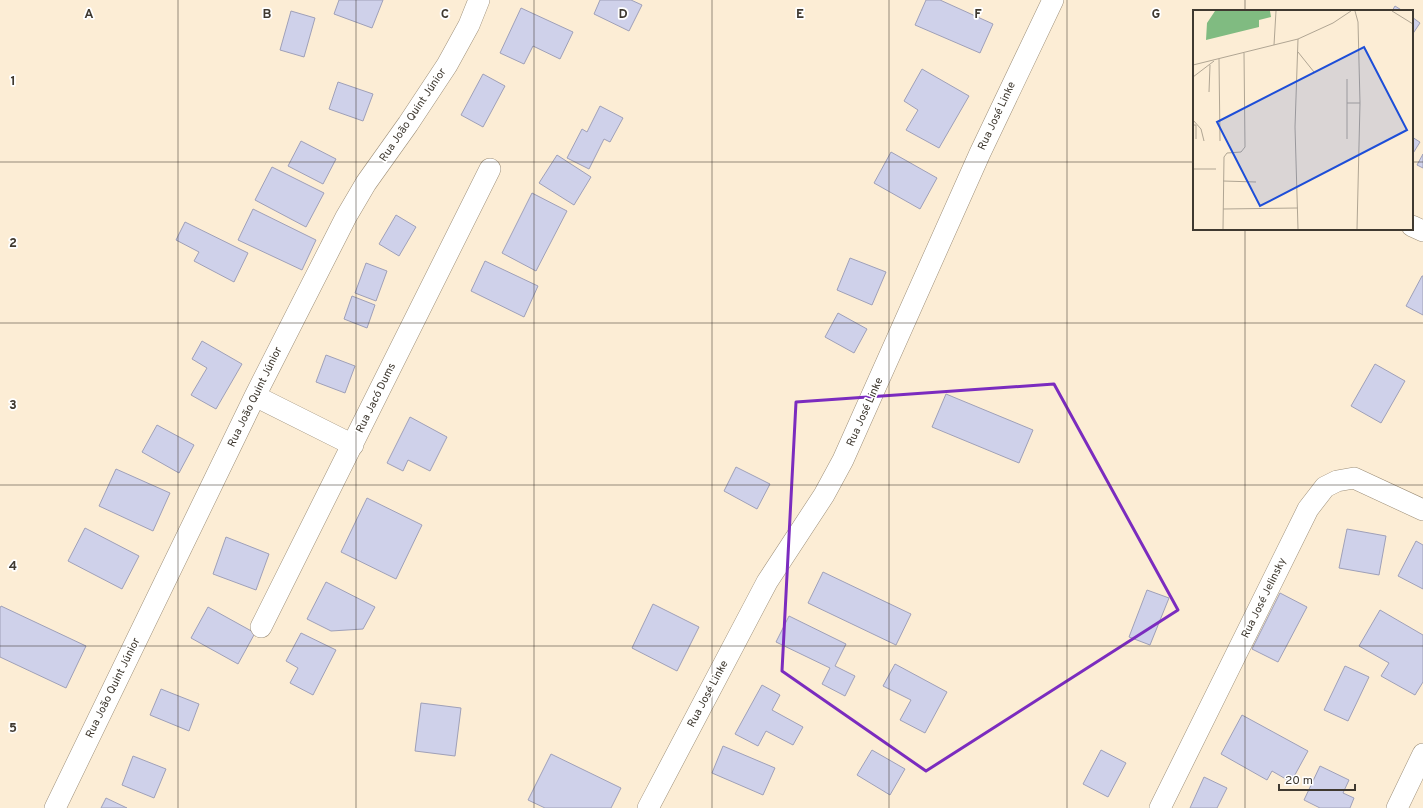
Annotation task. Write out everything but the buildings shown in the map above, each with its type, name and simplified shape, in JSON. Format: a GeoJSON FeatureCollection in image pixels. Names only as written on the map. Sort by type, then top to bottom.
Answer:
{"type":"FeatureCollection","features":[{"type":"Feature","properties":{"kind":"street","name":"Rua João Quint Júnior"},"geometry":{"type":"LineString","coordinates":[[54,808],[255,396],[346,217],[366,183],[408,124],[447,65],[469,25],[479,0]]}},
{"type":"Feature","properties":{"kind":"street","name":"Rua José Linke"},"geometry":{"type":"LineString","coordinates":[[648,808],[767,582],[824,495],[844,460],[980,153],[1053,0]]}},
{"type":"Feature","properties":{"kind":"street","name":"Rua Jacó Dums"},"geometry":{"type":"LineString","coordinates":[[261,627],[490,169]]}},
{"type":"Feature","properties":{"kind":"street"},"geometry":{"type":"LineString","coordinates":[[1413,227],[1423,232]]}},
{"type":"Feature","properties":{"kind":"street"},"geometry":{"type":"LineString","coordinates":[[255,396],[353,445]]}},
{"type":"Feature","properties":{"kind":"street","name":"Rua José Jelinsky"},"geometry":{"type":"LineString","coordinates":[[1160,808],[1308,509],[1325,487],[1337,481],[1354,478],[1423,510]]}},
{"type":"Feature","properties":{"kind":"street"},"geometry":{"type":"LineString","coordinates":[[1397,808],[1423,754]]}},
{"type":"Feature","properties":{"kind":"highlighted area"},"geometry":{"type":"Polygon","coordinates":[[[1054,384],[1178,610],[926,771],[782,671],[796,402],[1054,384]]]}}]}
